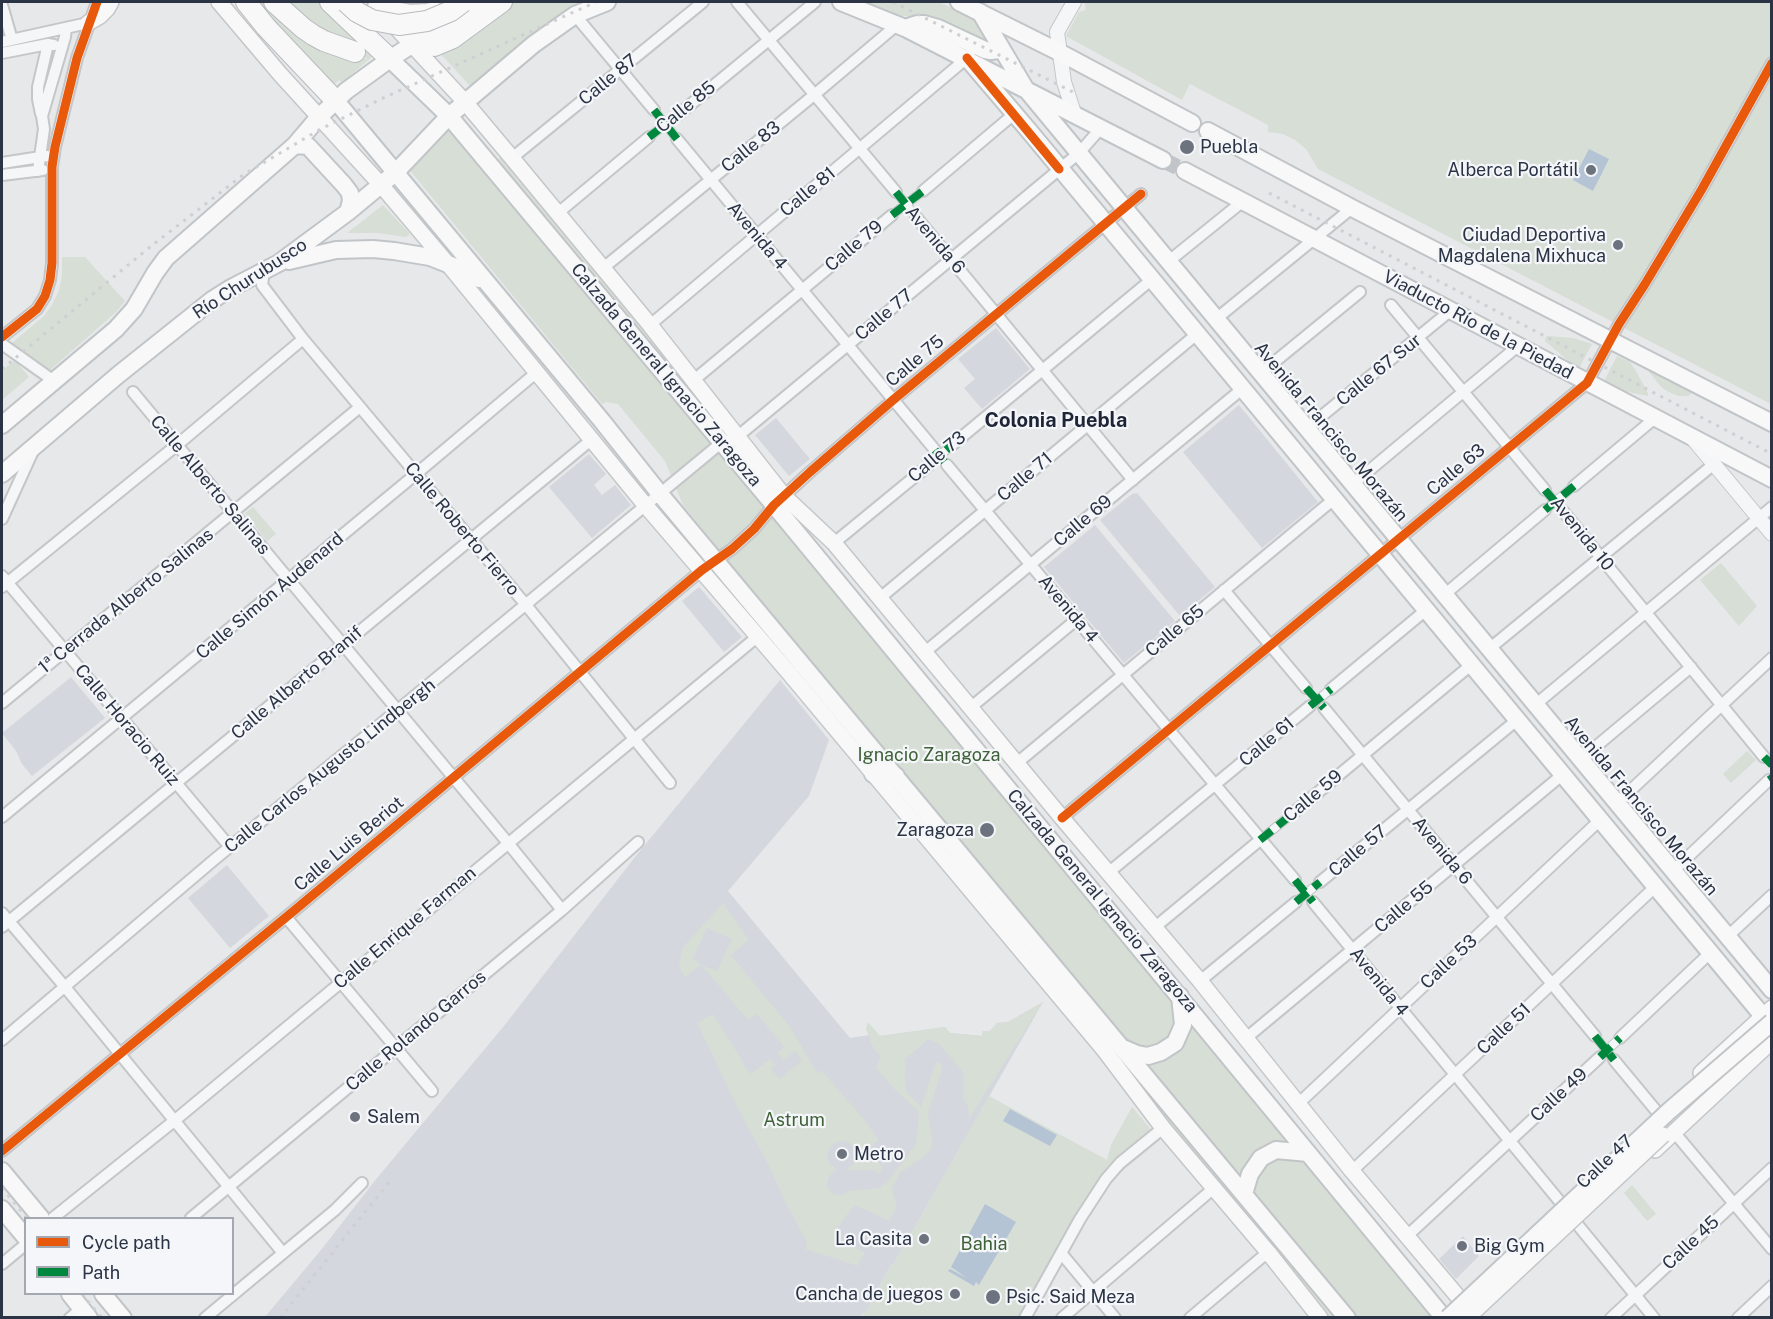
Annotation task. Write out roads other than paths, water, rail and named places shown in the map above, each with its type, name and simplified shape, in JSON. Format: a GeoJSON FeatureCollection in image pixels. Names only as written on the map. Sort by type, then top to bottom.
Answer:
{"type":"FeatureCollection","features":[{"type":"Feature","properties":{"kind":"highway"},"geometry":{"type":"LineString","coordinates":[[244,2],[336,101]]}},
{"type":"Feature","properties":{"kind":"highway"},"geometry":{"type":"LineString","coordinates":[[274,2],[313,35],[355,52]]}},
{"type":"Feature","properties":{"kind":"highway","name":"Calzada General Ignacio Zaragoza"},"geometry":{"type":"LineString","coordinates":[[330,2],[390,58]]}},
{"type":"Feature","properties":{"kind":"highway"},"geometry":{"type":"LineString","coordinates":[[346,2],[357,12],[372,20],[399,25],[418,24],[434,19],[463,2]]}},
{"type":"Feature","properties":{"kind":"highway"},"geometry":{"type":"LineString","coordinates":[[434,46],[453,38],[502,2]]}},
{"type":"Feature","properties":{"kind":"main road"},"geometry":{"type":"LineString","coordinates":[[88,23],[111,2]]}},
{"type":"Feature","properties":{"kind":"main road"},"geometry":{"type":"LineString","coordinates":[[219,2],[447,263],[646,506],[1105,1052],[1163,1128],[1320,1317]]}},
{"type":"Feature","properties":{"kind":"main road"},"geometry":{"type":"LineString","coordinates":[[2,425],[125,320],[166,258],[295,145],[318,118],[346,91],[390,58],[422,38],[459,21],[483,2]]}},
{"type":"Feature","properties":{"kind":"main road"},"geometry":{"type":"LineString","coordinates":[[465,102],[534,44],[575,15],[607,2]]}},
{"type":"Feature","properties":{"kind":"main road"},"geometry":{"type":"LineString","coordinates":[[841,2],[901,26],[967,58],[1163,160]]}},
{"type":"Feature","properties":{"kind":"main road"},"geometry":{"type":"LineString","coordinates":[[959,2],[1192,123]]}},
{"type":"Feature","properties":{"kind":"main road"},"geometry":{"type":"LineString","coordinates":[[374,4],[417,13],[445,5]]}},
{"type":"Feature","properties":{"kind":"main road","name":"Calzada General Ignacio Zaragoza"},"geometry":{"type":"LineString","coordinates":[[374,4],[465,102],[650,325],[694,380],[730,440]]}},
{"type":"Feature","properties":{"kind":"main road"},"geometry":{"type":"LineString","coordinates":[[412,44],[423,25],[445,5]]}},
{"type":"Feature","properties":{"kind":"main road","name":"Avenida Francisco Morazán"},"geometry":{"type":"LineString","coordinates":[[980,12],[1025,88],[1772,990]]}},
{"type":"Feature","properties":{"kind":"main road"},"geometry":{"type":"LineString","coordinates":[[901,26],[924,24],[938,28],[984,50],[992,51],[1000,48]]}},
{"type":"Feature","properties":{"kind":"main road","name":"Calzada General Ignacio Zaragoza"},"geometry":{"type":"LineString","coordinates":[[390,58],[449,116],[730,440],[1180,996],[1444,1317]]}},
{"type":"Feature","properties":{"kind":"main road"},"geometry":{"type":"LineString","coordinates":[[967,58],[1710,953],[1769,1018],[1444,1317]]}},
{"type":"Feature","properties":{"kind":"main road"},"geometry":{"type":"LineString","coordinates":[[336,101],[660,494],[1347,1317]]}},
{"type":"Feature","properties":{"kind":"main road","name":"Río Churubusco"},"geometry":{"type":"LineString","coordinates":[[2,474],[118,375],[212,300],[271,267],[348,212],[395,173],[465,102]]}},
{"type":"Feature","properties":{"kind":"main road"},"geometry":{"type":"LineString","coordinates":[[1208,131],[1352,208],[1772,423]]}},
{"type":"Feature","properties":{"kind":"main road"},"geometry":{"type":"LineString","coordinates":[[295,145],[308,146],[344,184],[350,193],[351,201],[348,212]]}},
{"type":"Feature","properties":{"kind":"main road","name":"Viaducto Río de la Piedad"},"geometry":{"type":"LineString","coordinates":[[1185,171],[1772,479]]}},
{"type":"Feature","properties":{"kind":"main road"},"geometry":{"type":"LineString","coordinates":[[271,267],[336,250],[373,249],[413,254],[447,263],[490,286]]}},
{"type":"Feature","properties":{"kind":"main road","name":"Calzada General Ignacio Zaragoza"},"geometry":{"type":"LineString","coordinates":[[779,500],[834,543],[1200,981],[1459,1300],[1477,1317]]}},
{"type":"Feature","properties":{"kind":"main road"},"geometry":{"type":"LineString","coordinates":[[872,773],[878,754]]}},
{"type":"Feature","properties":{"kind":"main road"},"geometry":{"type":"LineString","coordinates":[[872,773],[896,776]]}},
{"type":"Feature","properties":{"kind":"main road"},"geometry":{"type":"LineString","coordinates":[[1123,1048],[1148,1056],[1175,1044],[1183,1025],[1180,996]]}},
{"type":"Feature","properties":{"kind":"main road","name":"Calle 47"},"geometry":{"type":"LineString","coordinates":[[1444,1317],[1486,1273],[1658,1113],[1769,1018]]}},
{"type":"Feature","properties":{"kind":"main road","name":"Calle 47"},"geometry":{"type":"LineString","coordinates":[[1477,1317],[1577,1224],[1669,1133],[1772,1041]]}},
{"type":"Feature","properties":{"kind":"main road"},"geometry":{"type":"LineString","coordinates":[[1467,1317],[1669,1133]]}},
{"type":"Feature","properties":{"kind":"main road"},"geometry":{"type":"LineString","coordinates":[[1244,1194],[1250,1174],[1261,1158],[1276,1150],[1308,1153]]}},
{"type":"Feature","properties":{"kind":"main road"},"geometry":{"type":"LineString","coordinates":[[2,1171],[40,1217]]}},
{"type":"Feature","properties":{"kind":"main road"},"geometry":{"type":"LineString","coordinates":[[2,1209],[24,1236]]}},
{"type":"Feature","properties":{"kind":"main road"},"geometry":{"type":"LineString","coordinates":[[1486,1273],[1482,1282],[1485,1291],[1494,1295],[1504,1293]]}},
{"type":"Feature","properties":{"kind":"main road"},"geometry":{"type":"LineString","coordinates":[[71,1295],[80,1314]]}},
{"type":"Feature","properties":{"kind":"main road"},"geometry":{"type":"LineString","coordinates":[[105,1295],[123,1317]]}},
{"type":"Feature","properties":{"kind":"street"},"geometry":{"type":"LineString","coordinates":[[2,337],[32,314],[48,289],[52,264],[53,161],[65,103],[88,23],[97,2]]}},
{"type":"Feature","properties":{"kind":"street","name":"Calle 87"},"geometry":{"type":"LineString","coordinates":[[512,158],[703,2]]}},
{"type":"Feature","properties":{"kind":"street","name":"Avenida 6"},"geometry":{"type":"LineString","coordinates":[[737,2],[1133,480]]}},
{"type":"Feature","properties":{"kind":"street","name":"Calle 85"},"geometry":{"type":"LineString","coordinates":[[558,213],[815,2]]}},
{"type":"Feature","properties":{"kind":"street"},"geometry":{"type":"LineString","coordinates":[[1074,2],[1057,32],[1064,82],[1074,113]]}},
{"type":"Feature","properties":{"kind":"street"},"geometry":{"type":"LineString","coordinates":[[2,5],[7,41],[88,23]]}},
{"type":"Feature","properties":{"kind":"street","name":"Avenida 4"},"geometry":{"type":"LineString","coordinates":[[575,15],[1561,1203]]}},
{"type":"Feature","properties":{"kind":"street","name":"Calle 83"},"geometry":{"type":"LineString","coordinates":[[602,269],[901,26]]}},
{"type":"Feature","properties":{"kind":"street"},"geometry":{"type":"LineString","coordinates":[[42,116],[66,28]]}},
{"type":"Feature","properties":{"kind":"street"},"geometry":{"type":"LineString","coordinates":[[2,52],[48,44],[62,45]]}},
{"type":"Feature","properties":{"kind":"street"},"geometry":{"type":"LineString","coordinates":[[38,171],[44,129],[38,87],[48,44]]}},
{"type":"Feature","properties":{"kind":"street","name":"Calle 81"},"geometry":{"type":"LineString","coordinates":[[650,325],[967,58]]}},
{"type":"Feature","properties":{"kind":"street","name":"Calle 63"},"geometry":{"type":"LineString","coordinates":[[1062,818],[1587,383],[1619,324],[1687,216],[1771,64]]}},
{"type":"Feature","properties":{"kind":"street","name":"Calle 79"},"geometry":{"type":"LineString","coordinates":[[694,380],[1014,114]]}},
{"type":"Feature","properties":{"kind":"street","name":"Calle 77"},"geometry":{"type":"LineString","coordinates":[[660,494],[848,345],[1079,153],[1101,128]]}},
{"type":"Feature","properties":{"kind":"street"},"geometry":{"type":"LineString","coordinates":[[2,163],[40,157],[53,161]]}},
{"type":"Feature","properties":{"kind":"street"},"geometry":{"type":"LineString","coordinates":[[2,176],[38,171],[53,161]]}},
{"type":"Feature","properties":{"kind":"street","name":"Calle 75"},"geometry":{"type":"LineString","coordinates":[[716,560],[732,549],[754,529],[779,500],[893,400],[1141,194]]}},
{"type":"Feature","properties":{"kind":"street"},"geometry":{"type":"LineString","coordinates":[[1169,261],[1242,202]]}},
{"type":"Feature","properties":{"kind":"street"},"geometry":{"type":"LineString","coordinates":[[1216,319],[1352,208]]}},
{"type":"Feature","properties":{"kind":"street","name":"Calle Roberto Fierro"},"geometry":{"type":"LineString","coordinates":[[271,267],[262,285],[303,339],[670,783]]}},
{"type":"Feature","properties":{"kind":"street","name":"Calle 73"},"geometry":{"type":"LineString","coordinates":[[834,543],[929,465],[937,453],[952,445],[1152,279]]}},
{"type":"Feature","properties":{"kind":"street"},"geometry":{"type":"LineString","coordinates":[[1261,373],[1360,292]]}},
{"type":"Feature","properties":{"kind":"street","name":"Avenida 10"},"geometry":{"type":"LineString","coordinates":[[1391,305],[1768,761]]}},
{"type":"Feature","properties":{"kind":"street","name":"Calle 67 Sur"},"geometry":{"type":"LineString","coordinates":[[1307,428],[1450,311]]}},
{"type":"Feature","properties":{"kind":"street","name":"Calle 71"},"geometry":{"type":"LineString","coordinates":[[880,598],[1197,334]]}},
{"type":"Feature","properties":{"kind":"street"},"geometry":{"type":"LineString","coordinates":[[4,582],[177,445],[303,339]]}},
{"type":"Feature","properties":{"kind":"street"},"geometry":{"type":"LineString","coordinates":[[2,344],[54,381]]}},
{"type":"Feature","properties":{"kind":"street"},"geometry":{"type":"LineString","coordinates":[[1353,484],[1518,346]]}},
{"type":"Feature","properties":{"kind":"street","name":"Calle Simón Audenard"},"geometry":{"type":"LineString","coordinates":[[2,817],[537,372]]}},
{"type":"Feature","properties":{"kind":"street","name":"Calle 69"},"geometry":{"type":"LineString","coordinates":[[925,652],[1242,389]]}},
{"type":"Feature","properties":{"kind":"street","name":"Calle Alberto Salinas"},"geometry":{"type":"LineString","coordinates":[[133,392],[562,910]]}},
{"type":"Feature","properties":{"kind":"street","name":"1ª Cerrada Alberto Salinas"},"geometry":{"type":"LineString","coordinates":[[2,703],[360,407]]}},
{"type":"Feature","properties":{"kind":"street"},"geometry":{"type":"LineString","coordinates":[[1444,595],[1545,510],[1559,506],[1574,486],[1655,418]]}},
{"type":"Feature","properties":{"kind":"street"},"geometry":{"type":"LineString","coordinates":[[1692,437],[1772,534]]}},
{"type":"Feature","properties":{"kind":"street","name":"Calle Alberto Branif"},"geometry":{"type":"LineString","coordinates":[[4,920],[176,783],[591,440]]}},
{"type":"Feature","properties":{"kind":"street"},"geometry":{"type":"LineString","coordinates":[[2,519],[35,446]]}},
{"type":"Feature","properties":{"kind":"street"},"geometry":{"type":"LineString","coordinates":[[1489,649],[1714,464]]}},
{"type":"Feature","properties":{"kind":"street","name":"Calle Carlos Augusto Lindbergh"},"geometry":{"type":"LineString","coordinates":[[2,1040],[230,847],[660,494]]}},
{"type":"Feature","properties":{"kind":"street","name":"Calle 65"},"geometry":{"type":"LineString","coordinates":[[1017,763],[1334,499]]}},
{"type":"Feature","properties":{"kind":"street"},"geometry":{"type":"LineString","coordinates":[[1535,705],[1772,507]]}},
{"type":"Feature","properties":{"kind":"street","name":"Calle Luis Beriot"},"geometry":{"type":"LineString","coordinates":[[2,1151],[716,560]]}},
{"type":"Feature","properties":{"kind":"street","name":"Calle Horacio Ruiz"},"geometry":{"type":"LineString","coordinates":[[4,582],[230,847]]}},
{"type":"Feature","properties":{"kind":"street","name":"Avenida 6"},"geometry":{"type":"LineString","coordinates":[[1224,590],[1306,688],[1317,705],[1362,755],[1595,1036],[1603,1053],[1614,1060],[1658,1113]]}},
{"type":"Feature","properties":{"kind":"street","name":"Calle 61"},"geometry":{"type":"LineString","coordinates":[[1108,873],[1317,705],[1331,689],[1426,610]]}},
{"type":"Feature","properties":{"kind":"street"},"geometry":{"type":"LineString","coordinates":[[970,708],[1076,620]]}},
{"type":"Feature","properties":{"kind":"street","name":"Calle Enrique Farman"},"geometry":{"type":"LineString","coordinates":[[54,1217],[174,1121],[757,637]]}},
{"type":"Feature","properties":{"kind":"street"},"geometry":{"type":"LineString","coordinates":[[1617,803],[1772,658]]}},
{"type":"Feature","properties":{"kind":"street","name":"Calle 59"},"geometry":{"type":"LineString","coordinates":[[1154,927],[1471,665]]}},
{"type":"Feature","properties":{"kind":"street"},"geometry":{"type":"LineString","coordinates":[[1581,759],[1691,668]]}},
{"type":"Feature","properties":{"kind":"street","name":"Calle 57"},"geometry":{"type":"LineString","coordinates":[[1200,981],[1296,902],[1310,898],[1320,882],[1517,720]]}},
{"type":"Feature","properties":{"kind":"street","name":"Calle 55"},"geometry":{"type":"LineString","coordinates":[[1245,1039],[1562,775]]}},
{"type":"Feature","properties":{"kind":"street"},"geometry":{"type":"LineString","coordinates":[[1673,871],[1770,779]]}},
{"type":"Feature","properties":{"kind":"street","name":"Calle 53"},"geometry":{"type":"LineString","coordinates":[[1298,1104],[1600,820]]}},
{"type":"Feature","properties":{"kind":"street","name":"Calle Rolando Garros"},"geometry":{"type":"LineString","coordinates":[[192,1217],[562,910],[638,842]]}},
{"type":"Feature","properties":{"kind":"street","name":"Calle 51"},"geometry":{"type":"LineString","coordinates":[[1352,1171],[1655,887]]}},
{"type":"Feature","properties":{"kind":"street"},"geometry":{"type":"LineString","coordinates":[[1727,937],[1772,895]]}},
{"type":"Feature","properties":{"kind":"street"},"geometry":{"type":"LineString","coordinates":[[286,917],[432,1091]]}},
{"type":"Feature","properties":{"kind":"street"},"geometry":{"type":"LineString","coordinates":[[4,920],[64,987],[283,1253]]}},
{"type":"Feature","properties":{"kind":"street","name":"Calle 49"},"geometry":{"type":"LineString","coordinates":[[1407,1236],[1710,953]]}},
{"type":"Feature","properties":{"kind":"street"},"geometry":{"type":"LineString","coordinates":[[1025,1317],[1106,1179],[1120,1164],[1163,1128]]}},
{"type":"Feature","properties":{"kind":"street"},"geometry":{"type":"LineString","coordinates":[[1669,1133],[1772,1249]]}},
{"type":"Feature","properties":{"kind":"street","name":"Calle 45"},"geometry":{"type":"LineString","coordinates":[[1611,1317],[1772,1168]]}},
{"type":"Feature","properties":{"kind":"street"},"geometry":{"type":"LineString","coordinates":[[234,1293],[335,1210],[362,1183]]}},
{"type":"Feature","properties":{"kind":"street"},"geometry":{"type":"LineString","coordinates":[[1062,1317],[1214,1188]]}},
{"type":"Feature","properties":{"kind":"street"},"geometry":{"type":"LineString","coordinates":[[1577,1224],[1654,1317]]}},
{"type":"Feature","properties":{"kind":"street"},"geometry":{"type":"LineString","coordinates":[[2,1264],[24,1246]]}},
{"type":"Feature","properties":{"kind":"street"},"geometry":{"type":"LineString","coordinates":[[1190,1317],[1268,1252]]}},
{"type":"Feature","properties":{"kind":"street"},"geometry":{"type":"LineString","coordinates":[[1061,1253],[1115,1317]]}},
{"type":"Feature","properties":{"kind":"street"},"geometry":{"type":"LineString","coordinates":[[1738,1317],[1772,1286]]}},
{"type":"Feature","properties":{"kind":"street"},"geometry":{"type":"LineString","coordinates":[[205,1317],[232,1295]]}},
{"type":"Feature","properties":{"kind":"water","name":"Alberca Portátil"},"geometry":{"type":"Polygon","coordinates":[[[1589,149],[1609,159],[1593,191],[1573,180],[1589,149]]]}},
{"type":"Feature","properties":{"kind":"water"},"geometry":{"type":"Polygon","coordinates":[[[1010,1109],[1057,1135],[1050,1146],[1003,1121],[1010,1109]]]}},
{"type":"Feature","properties":{"kind":"water"},"geometry":{"type":"Polygon","coordinates":[[[985,1204],[1016,1222],[979,1285],[976,1282],[974,1286],[948,1271],[950,1269],[967,1278],[951,1267],[985,1204]]]}},
{"type":"Feature","properties":{"kind":"tunnel"},"geometry":{"type":"LineString","coordinates":[[1163,160],[1185,171]]}},
{"type":"Feature","properties":{"kind":"railway"},"geometry":{"type":"LineString","coordinates":[[2,369],[150,247],[243,175],[319,130],[381,99],[596,2]]}},
{"type":"Feature","properties":{"kind":"railway"},"geometry":{"type":"LineString","coordinates":[[893,2],[1073,92]]}},
{"type":"Feature","properties":{"kind":"railway"},"geometry":{"type":"LineString","coordinates":[[1269,193],[1772,454]]}},
{"type":"Feature","properties":{"kind":"railway"},"geometry":{"type":"LineString","coordinates":[[280,1318],[390,1181]]}},
{"type":"Feature","properties":{"kind":"railway"},"geometry":{"type":"LineString","coordinates":[[2,1188],[26,1217]]}},
{"type":"Feature","properties":{"kind":"railway"},"geometry":{"type":"LineString","coordinates":[[83,1295],[102,1318]]}},
{"type":"Feature","properties":{"kind":"place","name":"Puebla"},"geometry":{"type":"Point","coordinates":[1187,147]}},
{"type":"Feature","properties":{"kind":"place","name":"Alberca Portátil"},"geometry":{"type":"Point","coordinates":[1591,170]}},
{"type":"Feature","properties":{"kind":"place","name":"Ciudad Deportiva Magdalena Mixhuca"},"geometry":{"type":"Point","coordinates":[1618,245]}},
{"type":"Feature","properties":{"kind":"place","name":"Zaragoza"},"geometry":{"type":"Point","coordinates":[987,830]}},
{"type":"Feature","properties":{"kind":"place","name":"Salem"},"geometry":{"type":"Point","coordinates":[355,1117]}},
{"type":"Feature","properties":{"kind":"place","name":"Metro"},"geometry":{"type":"Point","coordinates":[842,1154]}},
{"type":"Feature","properties":{"kind":"place","name":"La Casita"},"geometry":{"type":"Point","coordinates":[924,1239]}},
{"type":"Feature","properties":{"kind":"place","name":"Big Gym"},"geometry":{"type":"Point","coordinates":[1462,1246]}},
{"type":"Feature","properties":{"kind":"place","name":"Cancha de juegos"},"geometry":{"type":"Point","coordinates":[955,1294]}},
{"type":"Feature","properties":{"kind":"place","name":"Psic. Said Meza"},"geometry":{"type":"Point","coordinates":[993,1297]}},
{"type":"Feature","properties":{"kind":"district","name":"Colonia Puebla"},"geometry":{"type":"Point","coordinates":[1056,421]}},
{"type":"Feature","properties":{"kind":"park label","name":"Ignacio Zaragoza"},"geometry":{"type":"Point","coordinates":[929,755]}},
{"type":"Feature","properties":{"kind":"park label","name":"Astrum"},"geometry":{"type":"Point","coordinates":[794,1120]}},
{"type":"Feature","properties":{"kind":"park label","name":"Bahia"},"geometry":{"type":"Point","coordinates":[984,1244]}}]}
